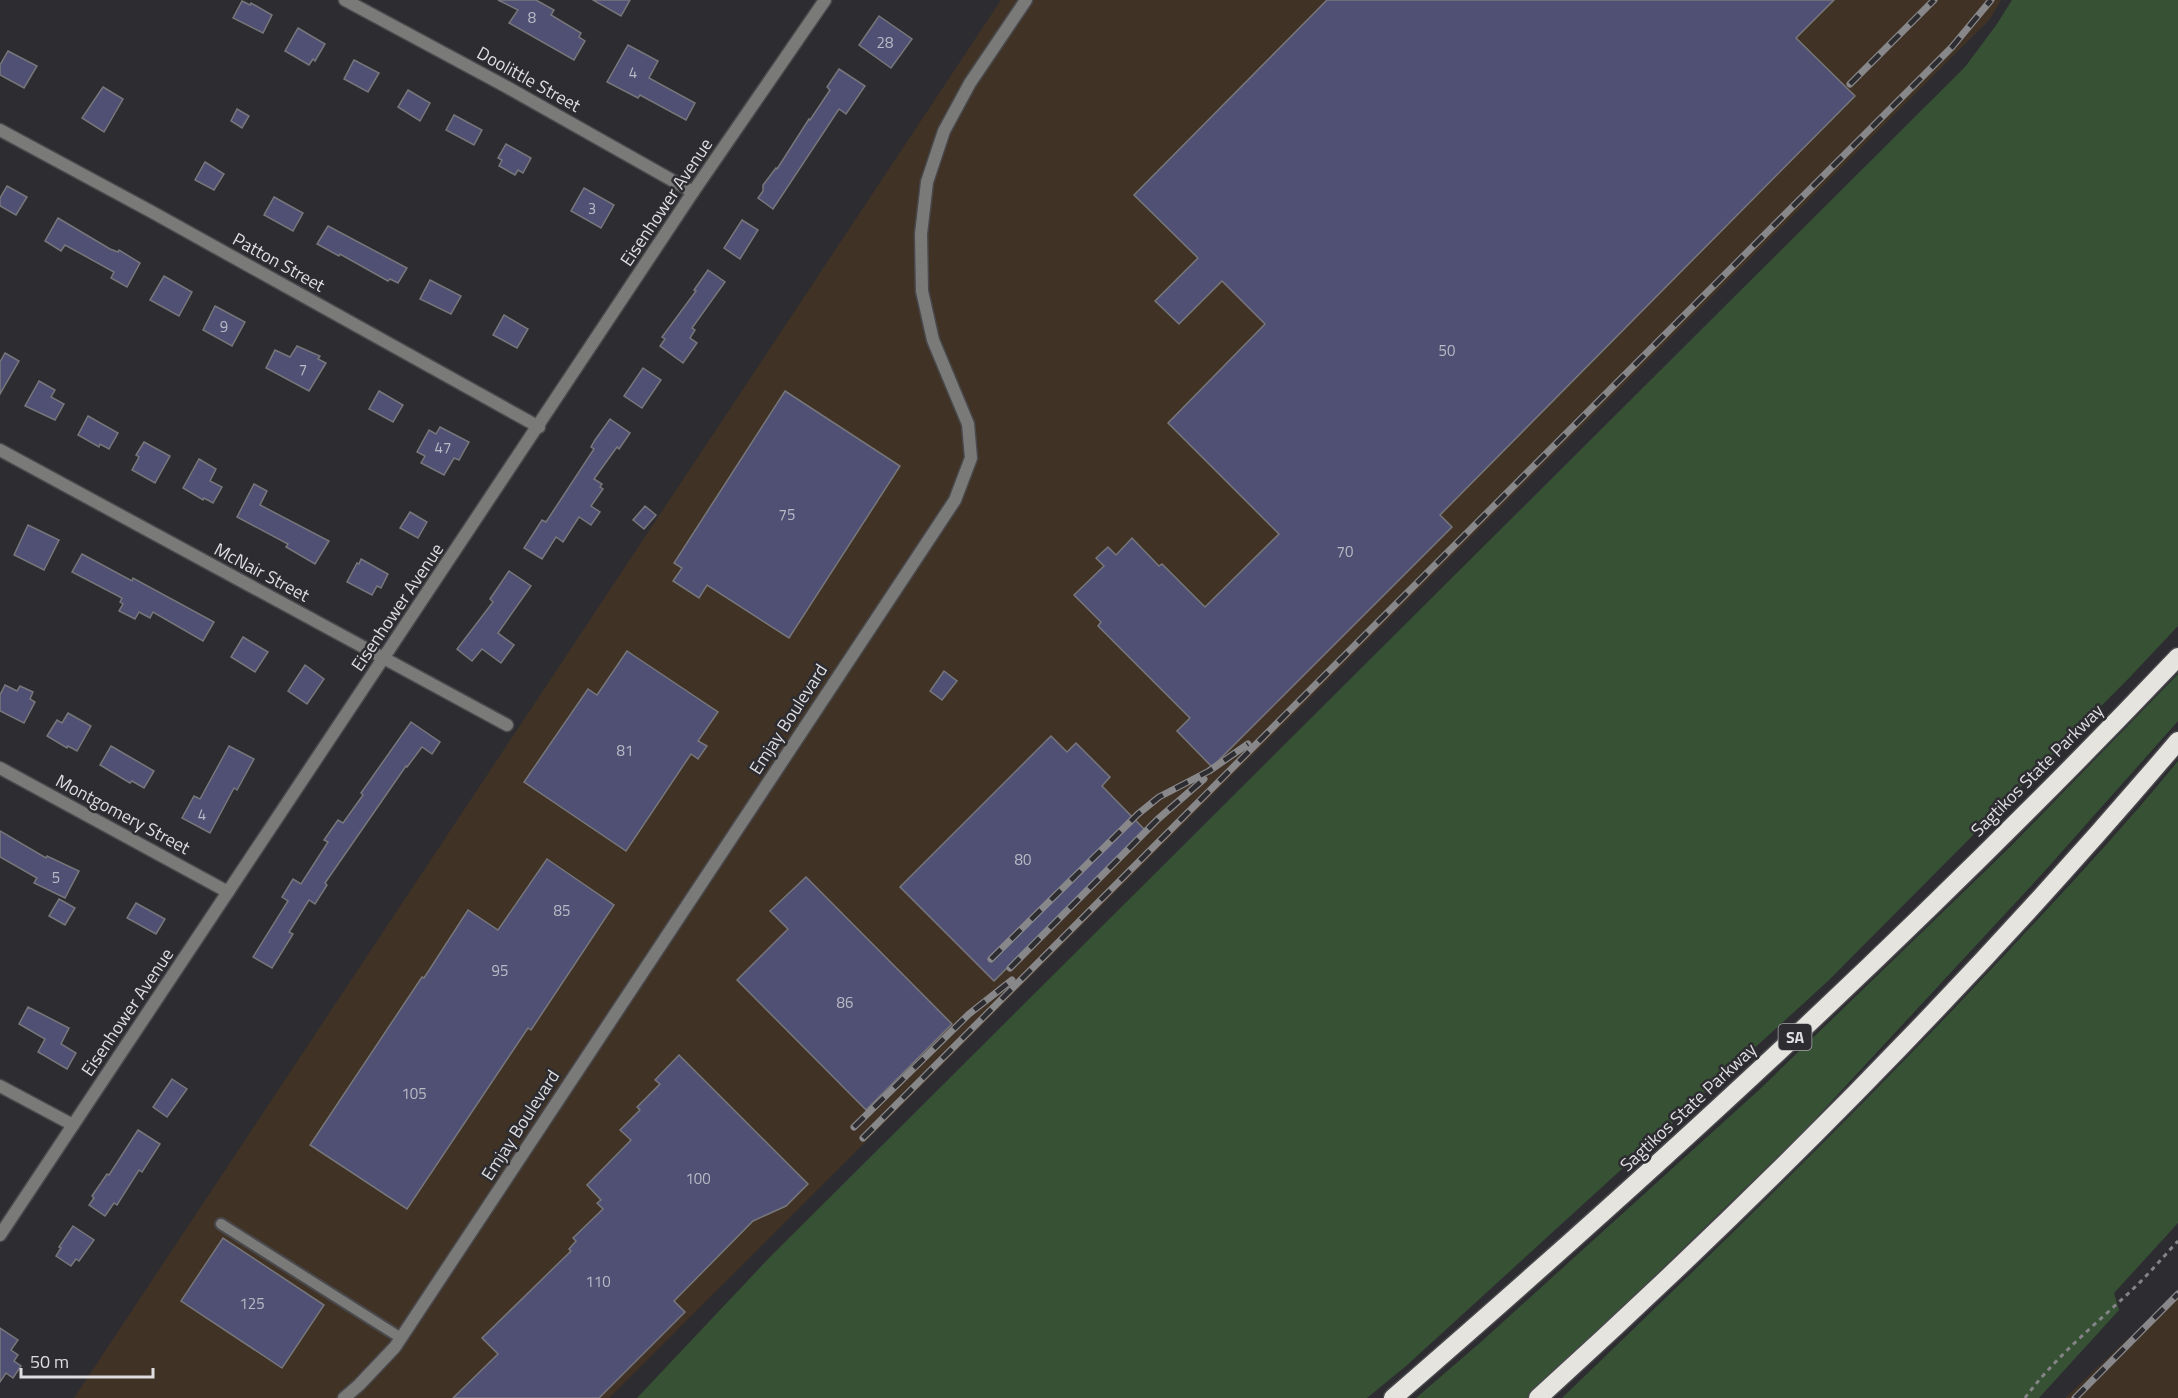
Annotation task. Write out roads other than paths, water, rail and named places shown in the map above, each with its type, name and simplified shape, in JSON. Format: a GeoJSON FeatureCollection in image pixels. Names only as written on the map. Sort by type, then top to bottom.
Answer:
{"type":"FeatureCollection","features":[{"type":"Feature","properties":{"kind":"highway","name":"Sagtikos State Parkway"},"geometry":{"type":"LineString","coordinates":[[1393,1398],[1558,1254],[1752,1078],[1961,877],[2178,657]]}},
{"type":"Feature","properties":{"kind":"highway"},"geometry":{"type":"LineString","coordinates":[[1538,1398],[1645,1300],[1835,1116],[2035,904],[2178,741]]}},
{"type":"Feature","properties":{"kind":"street","name":"Doolittle Street"},"geometry":{"type":"LineString","coordinates":[[345,0],[505,86],[693,192]]}},
{"type":"Feature","properties":{"kind":"street","name":"Eisenhower Avenue"},"geometry":{"type":"LineString","coordinates":[[0,1235],[693,192],[825,0]]}},
{"type":"Feature","properties":{"kind":"street","name":"Emjay Boulevard"},"geometry":{"type":"LineString","coordinates":[[344,1398],[395,1347],[955,500],[970,458],[968,424],[933,340],[922,291],[921,234],[927,182],[944,130],[970,83],[1026,0]]}},
{"type":"Feature","properties":{"kind":"street","name":"Patton Street"},"geometry":{"type":"LineString","coordinates":[[0,130],[539,427]]}},
{"type":"Feature","properties":{"kind":"street","name":"McNair Street"},"geometry":{"type":"LineString","coordinates":[[0,450],[507,725]]}},
{"type":"Feature","properties":{"kind":"street","name":"Montgomery Street"},"geometry":{"type":"LineString","coordinates":[[0,768],[228,892]]}},
{"type":"Feature","properties":{"kind":"street"},"geometry":{"type":"LineString","coordinates":[[0,1086],[73,1125]]}},
{"type":"Feature","properties":{"kind":"lane"},"geometry":{"type":"LineString","coordinates":[[221,1224],[401,1338]]}},
{"type":"Feature","properties":{"kind":"railway"},"geometry":{"type":"LineString","coordinates":[[1850,84],[1934,0]]}},
{"type":"Feature","properties":{"kind":"railway"},"geometry":{"type":"LineString","coordinates":[[863,1138],[1952,47],[1991,0]]}},
{"type":"Feature","properties":{"kind":"railway"},"geometry":{"type":"LineString","coordinates":[[991,959],[1138,814],[1159,797],[1209,771],[1248,744]]}},
{"type":"Feature","properties":{"kind":"railway"},"geometry":{"type":"LineString","coordinates":[[1010,968],[1158,819],[1204,779]]}},
{"type":"Feature","properties":{"kind":"railway"},"geometry":{"type":"LineString","coordinates":[[854,1127],[969,1014],[1012,980]]}},
{"type":"Feature","properties":{"kind":"railway"},"geometry":{"type":"LineString","coordinates":[[2075,1398],[2178,1294]]}}]}
